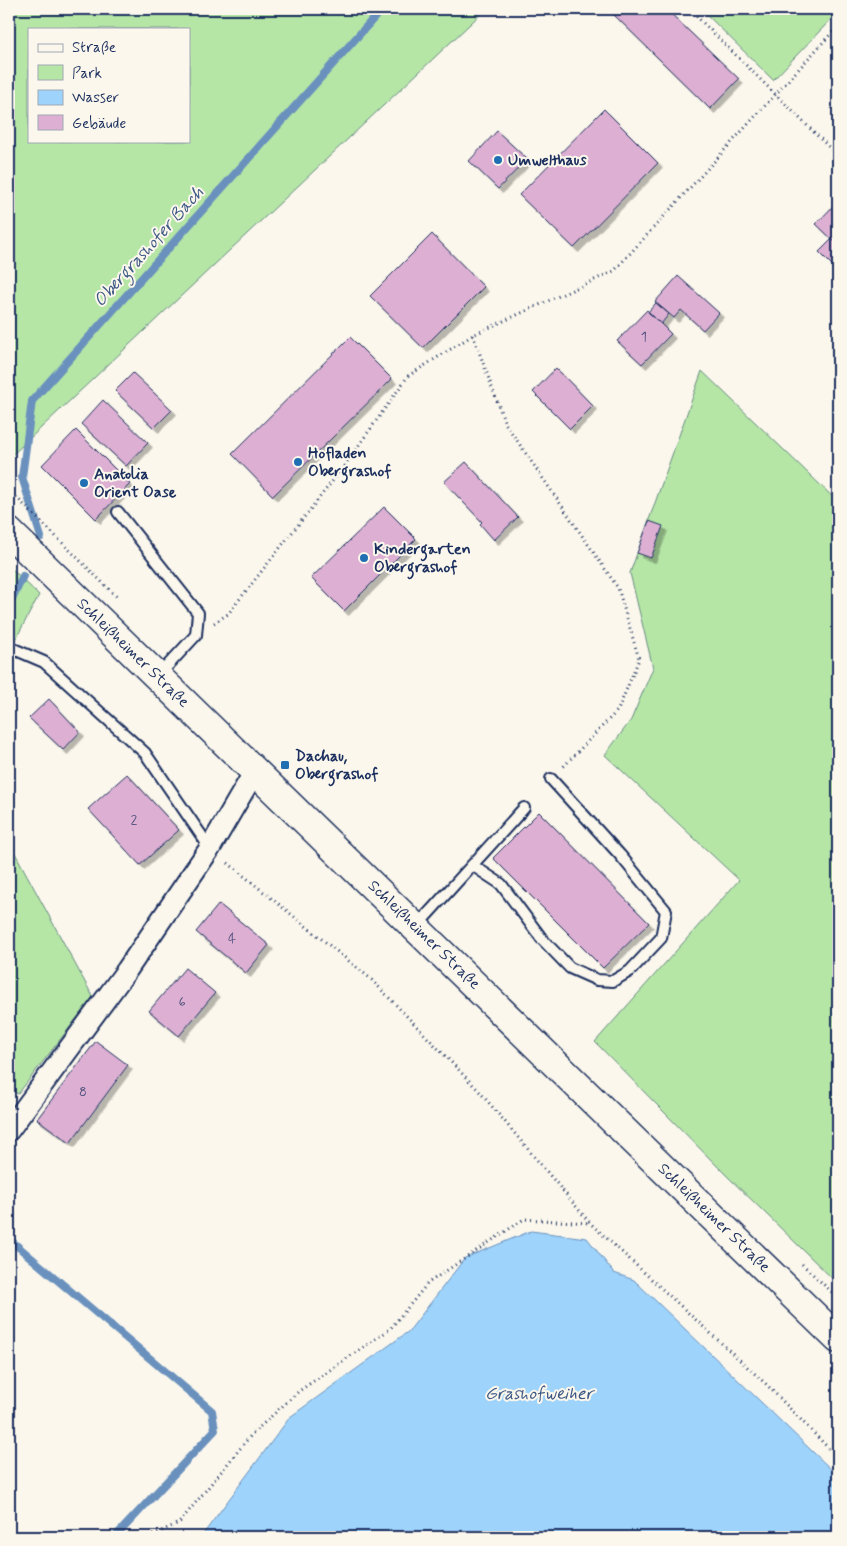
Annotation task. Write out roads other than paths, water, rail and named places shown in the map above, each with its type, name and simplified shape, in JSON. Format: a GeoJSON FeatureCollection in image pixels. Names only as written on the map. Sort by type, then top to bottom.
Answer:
{"type":"FeatureCollection","features":[{"type":"Feature","properties":{"kind":"main road","name":"Schleißheimer Straße"},"geometry":{"type":"LineString","coordinates":[[9,532],[838,1339]]}},
{"type":"Feature","properties":{"kind":"street"},"geometry":{"type":"LineString","coordinates":[[9,1130],[127,970],[210,848],[255,771]]}},
{"type":"Feature","properties":{"kind":"lane"},"geometry":{"type":"LineString","coordinates":[[118,512],[198,613],[196,635],[157,677]]}},
{"type":"Feature","properties":{"kind":"lane"},"geometry":{"type":"LineString","coordinates":[[9,647],[44,662],[145,753],[210,848]]}},
{"type":"Feature","properties":{"kind":"lane"},"geometry":{"type":"LineString","coordinates":[[472,865],[501,884],[542,939],[570,968],[598,980],[613,981],[630,971],[661,938],[666,911],[620,855],[551,779]]}},
{"type":"Feature","properties":{"kind":"lane"},"geometry":{"type":"LineString","coordinates":[[416,927],[524,808]]}},
{"type":"Feature","properties":{"kind":"water","name":"Grashofweiher"},"geometry":{"type":"Polygon","coordinates":[[[531,1231],[587,1238],[614,1273],[634,1280],[838,1476],[838,1537],[201,1537],[290,1417],[409,1331],[465,1258],[531,1231]]]}},
{"type":"Feature","properties":{"kind":"waterway","name":"Obergrashofer Bach"},"geometry":{"type":"LineString","coordinates":[[41,537],[22,477],[32,401],[382,9]]}},
{"type":"Feature","properties":{"kind":"waterway"},"geometry":{"type":"LineString","coordinates":[[9,606],[23,576]]}},
{"type":"Feature","properties":{"kind":"waterway"},"geometry":{"type":"LineString","coordinates":[[9,1239],[212,1411],[215,1430],[115,1537]]}},
{"type":"Feature","properties":{"kind":"place","name":"Umwelthaus"},"geometry":{"type":"Point","coordinates":[498,160]}},
{"type":"Feature","properties":{"kind":"place","name":"Hofladen Obergrashof"},"geometry":{"type":"Point","coordinates":[298,462]}},
{"type":"Feature","properties":{"kind":"place","name":"Anatolia Orient Oase"},"geometry":{"type":"Point","coordinates":[84,483]}},
{"type":"Feature","properties":{"kind":"place","name":"Kindergarten Obergrashof"},"geometry":{"type":"Point","coordinates":[364,558]}},
{"type":"Feature","properties":{"kind":"place","name":"Dachau, Obergrashof"},"geometry":{"type":"Point","coordinates":[285,765]}}]}
